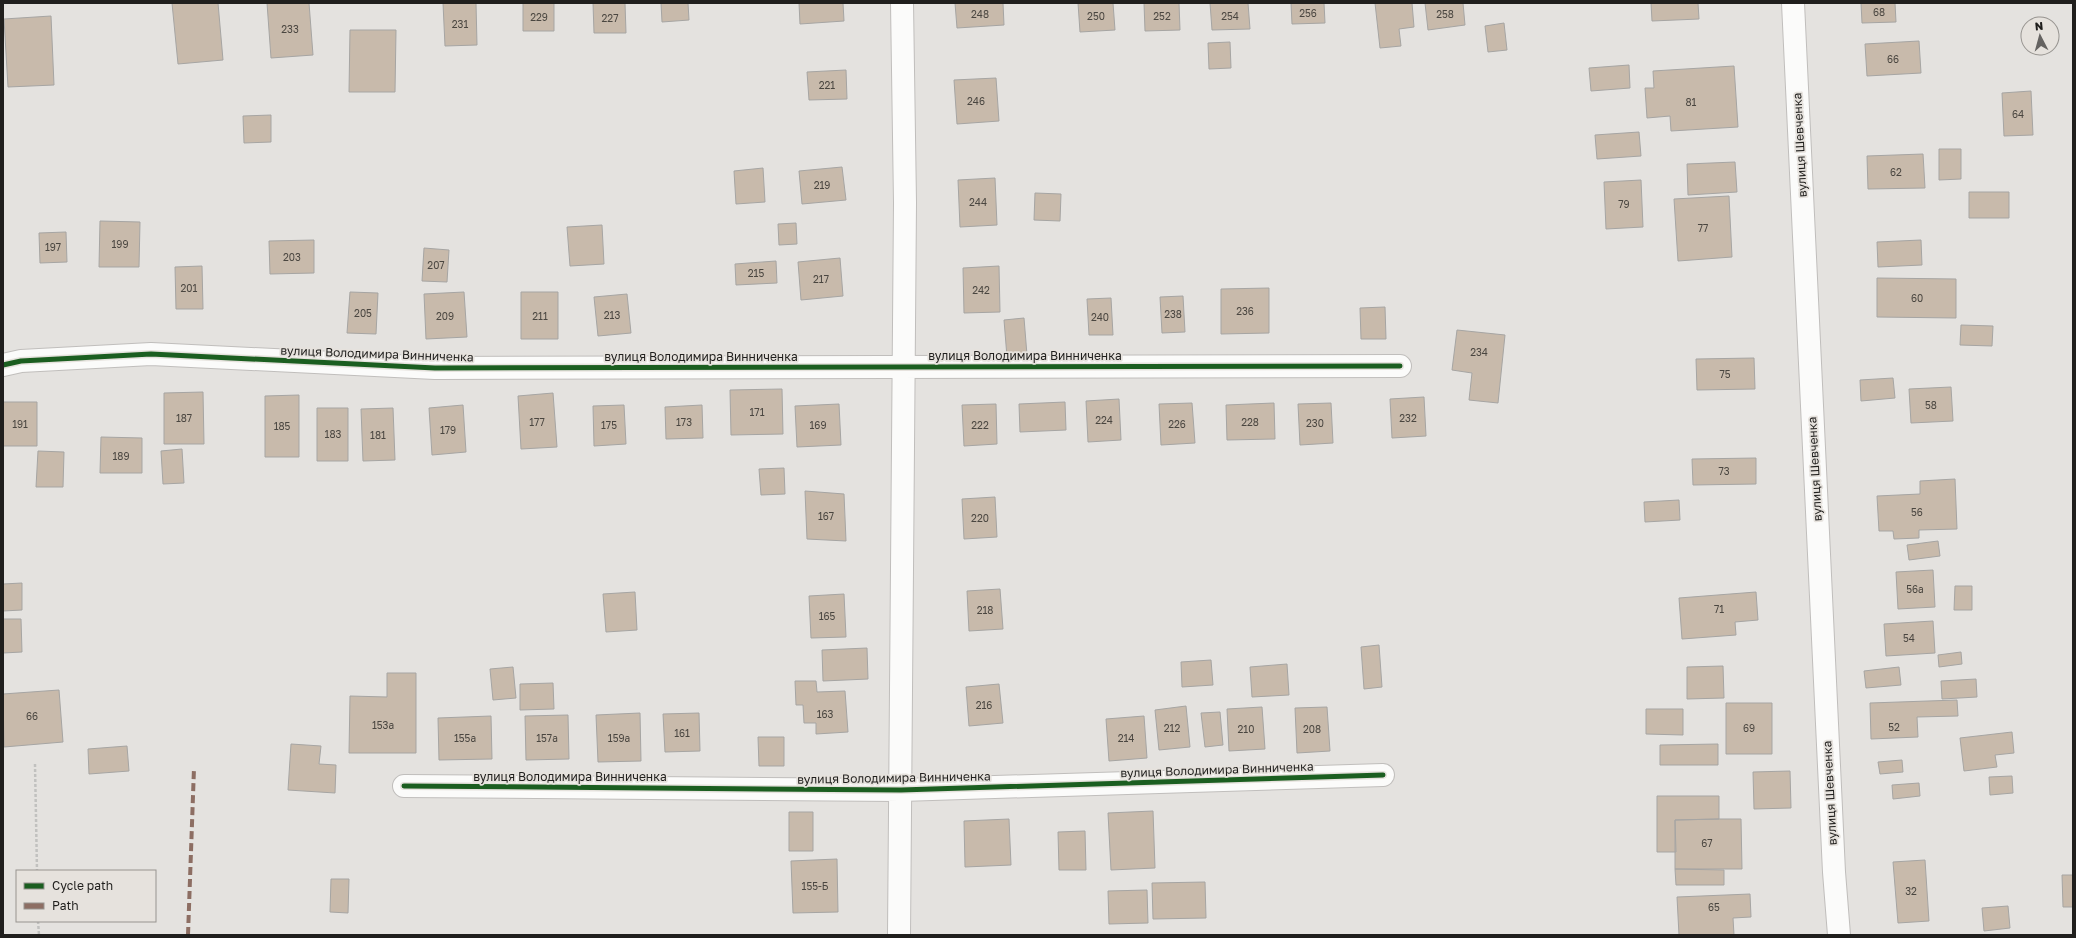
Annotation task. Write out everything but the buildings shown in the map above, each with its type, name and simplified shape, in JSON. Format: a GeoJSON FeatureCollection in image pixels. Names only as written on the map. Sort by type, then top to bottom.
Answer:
{"type":"FeatureCollection","features":[{"type":"Feature","properties":{"kind":"street","name":"вулиця Володимира Винниченка"},"geometry":{"type":"LineString","coordinates":[[899,935],[904,203],[902,3]]}},
{"type":"Feature","properties":{"kind":"street","name":"вулиця Шевченка"},"geometry":{"type":"LineString","coordinates":[[1793,3],[1833,856],[1839,935]]}},
{"type":"Feature","properties":{"kind":"street","name":"вулиця Володимира Винниченка"},"geometry":{"type":"LineString","coordinates":[[3,365],[21,361],[151,354],[435,368],[1400,366]]}},
{"type":"Feature","properties":{"kind":"street","name":"вулиця Володимира Винниченка"},"geometry":{"type":"LineString","coordinates":[[404,786],[901,790],[1383,775]]}},
{"type":"Feature","properties":{"kind":"path"},"geometry":{"type":"LineString","coordinates":[[35,764],[37,870]]}},
{"type":"Feature","properties":{"kind":"path"},"geometry":{"type":"LineString","coordinates":[[38,922],[39,935]]}},
{"type":"Feature","properties":{"kind":"marked path"},"geometry":{"type":"LineString","coordinates":[[188,935],[194,768]]}},
{"type":"Feature","properties":{"kind":"cycle path"},"geometry":{"type":"LineString","coordinates":[[3,365],[21,361],[151,354],[435,368],[1400,366]]}},
{"type":"Feature","properties":{"kind":"cycle path"},"geometry":{"type":"LineString","coordinates":[[404,786],[901,790],[1383,775]]}}]}
